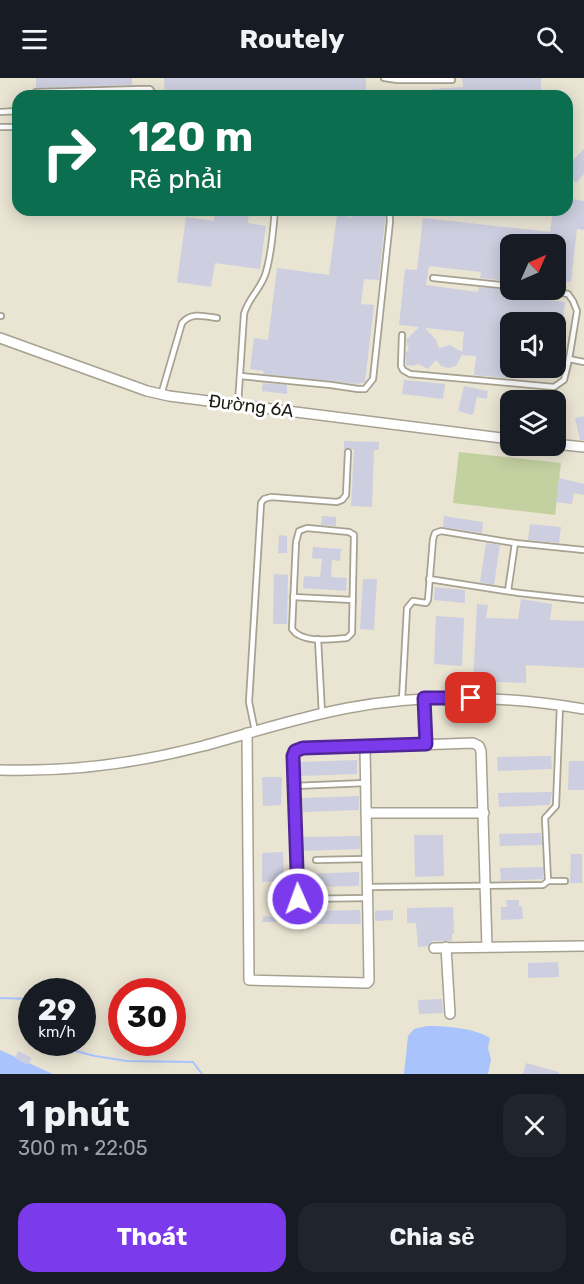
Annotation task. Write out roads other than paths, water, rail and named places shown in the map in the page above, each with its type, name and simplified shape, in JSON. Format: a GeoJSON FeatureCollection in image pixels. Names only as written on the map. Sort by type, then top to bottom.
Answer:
{"type":"FeatureCollection","features":[{"type":"Feature","properties":{"kind":"street","name":"Đường 6A"},"geometry":{"type":"LineString","coordinates":[[0,338],[161,395],[500,438]]}},
{"type":"Feature","properties":{"kind":"street"},"geometry":{"type":"LineString","coordinates":[[566,445],[584,447]]}},
{"type":"Feature","properties":{"kind":"street"},"geometry":{"type":"LineString","coordinates":[[0,770],[18,771],[109,764],[201,746],[322,714],[402,700],[450,697],[537,701],[584,709]]}},
{"type":"Feature","properties":{"kind":"street"},"geometry":{"type":"LineString","coordinates":[[424,698],[426,744]]}},
{"type":"Feature","properties":{"kind":"street"},"geometry":{"type":"LineString","coordinates":[[251,732],[249,980],[367,983],[371,977],[365,746]]}},
{"type":"Feature","properties":{"kind":"street"},"geometry":{"type":"LineString","coordinates":[[299,918],[293,756],[295,751],[303,748],[473,743],[481,750],[487,947]]}},
{"type":"Feature","properties":{"kind":"street"},"geometry":{"type":"LineString","coordinates":[[367,813],[484,813]]}},
{"type":"Feature","properties":{"kind":"street"},"geometry":{"type":"LineString","coordinates":[[434,948],[584,946]]}},
{"type":"Feature","properties":{"kind":"street"},"geometry":{"type":"LineString","coordinates":[[446,947],[450,1014]]}},
{"type":"Feature","properties":{"kind":"lane"},"geometry":{"type":"LineString","coordinates":[[384,78],[452,80]]}},
{"type":"Feature","properties":{"kind":"lane"},"geometry":{"type":"LineString","coordinates":[[98,90],[151,90]]}},
{"type":"Feature","properties":{"kind":"lane"},"geometry":{"type":"LineString","coordinates":[[238,404],[246,305],[262,284],[266,272],[275,216]]}},
{"type":"Feature","properties":{"kind":"lane"},"geometry":{"type":"LineString","coordinates":[[240,376],[358,390],[369,385],[373,379],[390,216]]}},
{"type":"Feature","properties":{"kind":"lane"},"geometry":{"type":"LineString","coordinates":[[434,278],[500,285]]}},
{"type":"Feature","properties":{"kind":"lane"},"geometry":{"type":"LineString","coordinates":[[402,335],[401,366],[410,374],[554,387],[564,380],[577,311],[573,301],[566,294]]}},
{"type":"Feature","properties":{"kind":"lane"},"geometry":{"type":"LineString","coordinates":[[161,395],[182,323],[186,318],[194,315],[217,318]]}},
{"type":"Feature","properties":{"kind":"lane"},"geometry":{"type":"LineString","coordinates":[[569,359],[584,362]]}},
{"type":"Feature","properties":{"kind":"lane"},"geometry":{"type":"LineString","coordinates":[[251,732],[249,702],[261,503],[264,499],[271,498],[337,502],[342,500],[346,495],[348,452]]}},
{"type":"Feature","properties":{"kind":"lane"},"geometry":{"type":"LineString","coordinates":[[308,528],[349,532],[354,535],[350,636],[318,639],[300,636],[292,629],[293,597],[299,531],[308,528]]}},
{"type":"Feature","properties":{"kind":"lane"},"geometry":{"type":"LineString","coordinates":[[402,700],[407,608],[413,602],[426,603],[435,533],[441,531],[515,543],[584,550]]}},
{"type":"Feature","properties":{"kind":"lane"},"geometry":{"type":"LineString","coordinates":[[508,591],[515,543]]}},
{"type":"Feature","properties":{"kind":"lane"},"geometry":{"type":"LineString","coordinates":[[429,579],[584,600]]}},
{"type":"Feature","properties":{"kind":"lane"},"geometry":{"type":"LineString","coordinates":[[293,597],[353,600]]}},
{"type":"Feature","properties":{"kind":"lane"},"geometry":{"type":"LineString","coordinates":[[318,639],[322,714]]}},
{"type":"Feature","properties":{"kind":"lane"},"geometry":{"type":"LineString","coordinates":[[548,881],[545,822],[547,814],[556,807],[560,705]]}},
{"type":"Feature","properties":{"kind":"lane"},"geometry":{"type":"LineString","coordinates":[[294,786],[366,783]]}},
{"type":"Feature","properties":{"kind":"lane"},"geometry":{"type":"LineString","coordinates":[[316,860],[368,859]]}},
{"type":"Feature","properties":{"kind":"lane"},"geometry":{"type":"LineString","coordinates":[[369,887],[543,885],[548,881],[565,881]]}},
{"type":"Feature","properties":{"kind":"lane"},"geometry":{"type":"LineString","coordinates":[[298,899],[369,898]]}},
{"type":"Feature","properties":{"kind":"water"},"geometry":{"type":"Polygon","coordinates":[[[427,1026],[468,1030],[490,1038],[488,1048],[491,1059],[488,1074],[404,1074],[408,1036],[414,1029],[427,1026]]]}},
{"type":"Feature","properties":{"kind":"water"},"geometry":{"type":"Polygon","coordinates":[[[0,1050],[53,1074],[0,1074],[0,1050]]]}},
{"type":"Feature","properties":{"kind":"waterway"},"geometry":{"type":"LineString","coordinates":[[0,998],[18,999]]}},
{"type":"Feature","properties":{"kind":"waterway"},"geometry":{"type":"LineString","coordinates":[[95,1056],[127,1061],[193,1062],[202,1074]]}}]}
